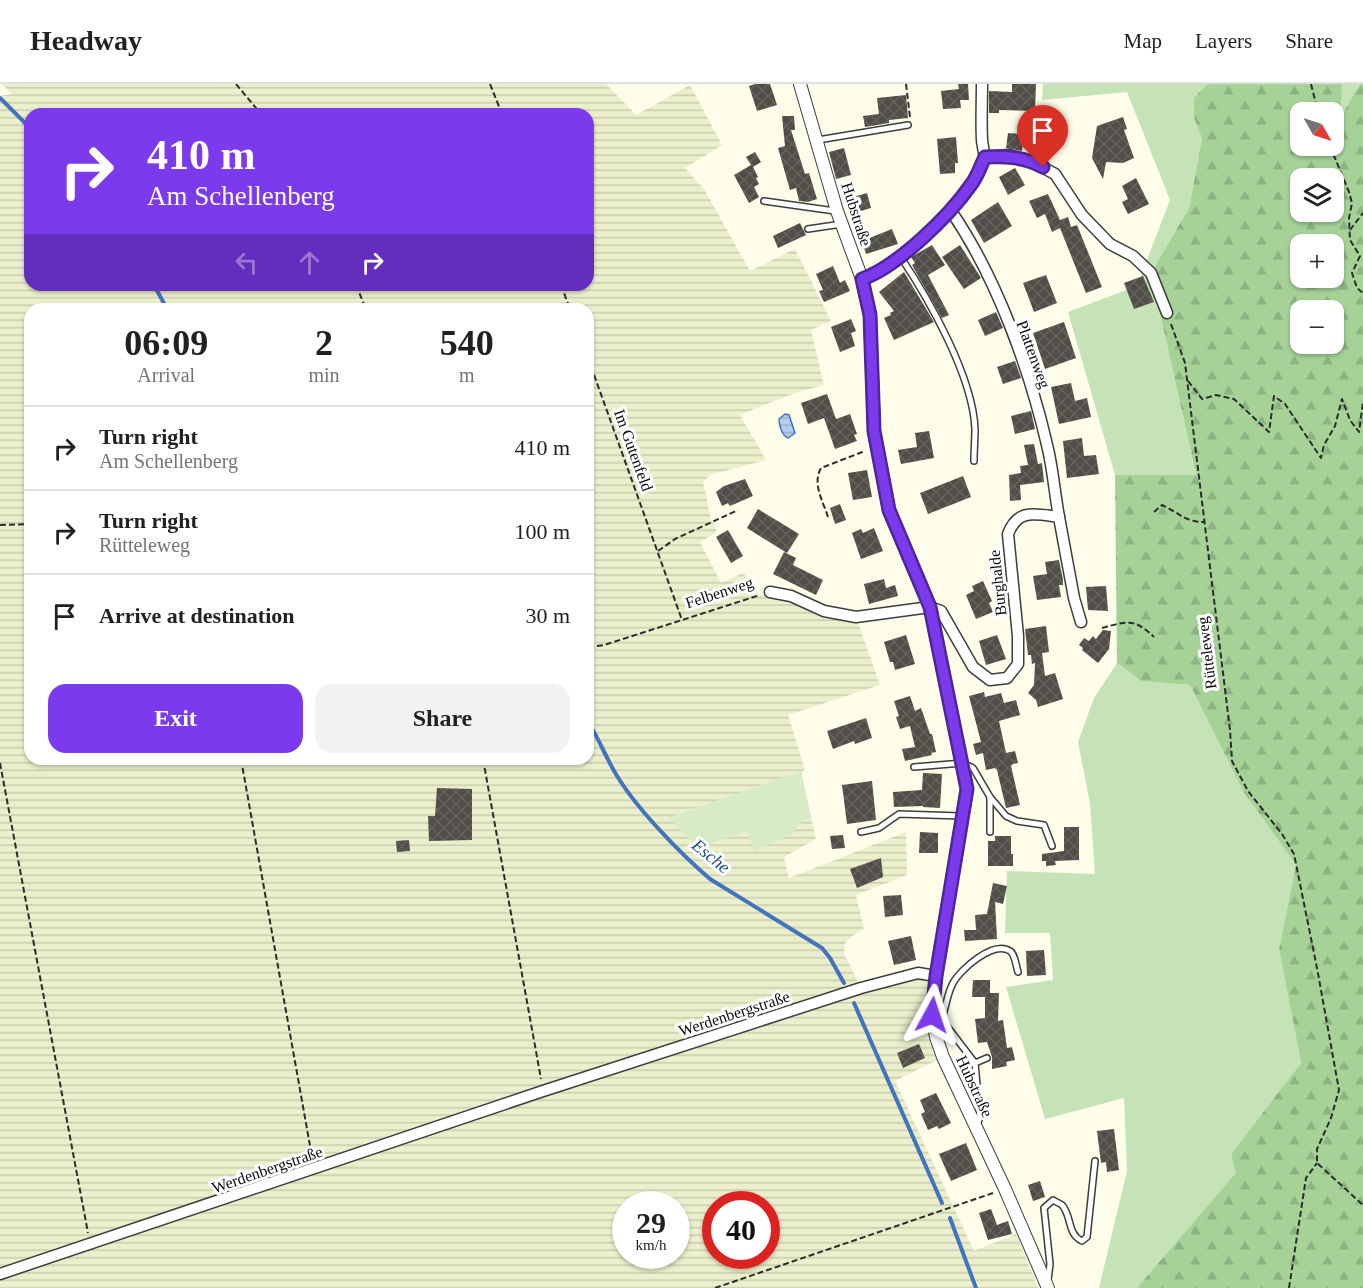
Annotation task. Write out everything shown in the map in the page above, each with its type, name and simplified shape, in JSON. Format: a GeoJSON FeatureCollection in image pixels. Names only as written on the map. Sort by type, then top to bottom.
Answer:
{"type":"FeatureCollection","features":[{"type":"Feature","properties":{"kind":"street","name":"Hubstraße"},"geometry":{"type":"LineString","coordinates":[[800,84],[837,211],[862,279],[870,315],[876,449],[889,510],[930,607],[967,789],[936,976],[938,1015],[936,1037],[1047,1286]]}},
{"type":"Feature","properties":{"kind":"street"},"geometry":{"type":"LineString","coordinates":[[862,279],[900,256],[951,211],[972,184],[985,157],[982,142],[982,84]]}},
{"type":"Feature","properties":{"kind":"street"},"geometry":{"type":"LineString","coordinates":[[985,157],[1009,156],[1031,160],[1055,174],[1083,215],[1110,244],[1133,256],[1151,273],[1167,313]]}},
{"type":"Feature","properties":{"kind":"street","name":"Plattenweg"},"geometry":{"type":"LineString","coordinates":[[951,211],[970,238],[991,280],[1017,349],[1043,430],[1059,518]]}},
{"type":"Feature","properties":{"kind":"street","name":"Burghalde"},"geometry":{"type":"LineString","coordinates":[[930,607],[941,611],[973,667],[990,680],[1007,678],[1018,664],[1018,636],[1008,534],[1013,521],[1023,514],[1059,518]]}},
{"type":"Feature","properties":{"kind":"street"},"geometry":{"type":"LineString","coordinates":[[1059,518],[1074,598],[1081,622]]}},
{"type":"Feature","properties":{"kind":"street","name":"Felbenweg"},"geometry":{"type":"LineString","coordinates":[[770,592],[791,596],[824,611],[856,617],[930,607]]}},
{"type":"Feature","properties":{"kind":"street","name":"Werdenbergstraße"},"geometry":{"type":"LineString","coordinates":[[0,1274],[543,1091],[887,980],[918,973],[936,976]]}},
{"type":"Feature","properties":{"kind":"lane"},"geometry":{"type":"LineString","coordinates":[[817,141],[908,125]]}},
{"type":"Feature","properties":{"kind":"lane"},"geometry":{"type":"LineString","coordinates":[[764,201],[837,211]]}},
{"type":"Feature","properties":{"kind":"lane"},"geometry":{"type":"LineString","coordinates":[[808,229],[842,224]]}},
{"type":"Feature","properties":{"kind":"lane"},"geometry":{"type":"LineString","coordinates":[[900,256],[916,279],[964,376],[975,427],[974,461]]}},
{"type":"Feature","properties":{"kind":"lane"},"geometry":{"type":"LineString","coordinates":[[914,767],[963,763],[973,768],[990,797],[1006,816],[1017,821],[1044,825],[1052,846]]}},
{"type":"Feature","properties":{"kind":"lane"},"geometry":{"type":"LineString","coordinates":[[990,797],[990,832]]}},
{"type":"Feature","properties":{"kind":"lane"},"geometry":{"type":"LineString","coordinates":[[861,832],[879,828],[899,814],[963,817]]}},
{"type":"Feature","properties":{"kind":"lane"},"geometry":{"type":"LineString","coordinates":[[976,1128],[980,1118],[975,1063],[938,1015],[951,985],[970,962],[987,952],[1002,948],[1009,950],[1013,954],[1018,972]]}},
{"type":"Feature","properties":{"kind":"lane"},"geometry":{"type":"LineString","coordinates":[[975,1063],[987,1058]]}},
{"type":"Feature","properties":{"kind":"lane"},"geometry":{"type":"LineString","coordinates":[[1047,1286],[1050,1264],[1044,1208],[1053,1200],[1063,1206],[1077,1239],[1082,1241],[1087,1237],[1095,1161]]}},
{"type":"Feature","properties":{"kind":"path"},"geometry":{"type":"LineString","coordinates":[[236,84],[256,108]]}},
{"type":"Feature","properties":{"kind":"path"},"geometry":{"type":"LineString","coordinates":[[490,84],[500,108]]}},
{"type":"Feature","properties":{"kind":"path"},"geometry":{"type":"LineString","coordinates":[[906,84],[910,120],[908,125]]}},
{"type":"Feature","properties":{"kind":"path"},"geometry":{"type":"LineString","coordinates":[[1311,84],[1316,102]]}},
{"type":"Feature","properties":{"kind":"path"},"geometry":{"type":"LineString","coordinates":[[1334,156],[1350,192],[1352,203],[1349,218],[1350,240],[1360,256],[1352,273],[1357,288],[1363,293]]}},
{"type":"Feature","properties":{"kind":"path"},"geometry":{"type":"LineString","coordinates":[[1350,231],[1363,213]]}},
{"type":"Feature","properties":{"kind":"path","name":"Rütteleweg"},"geometry":{"type":"LineString","coordinates":[[1167,313],[1185,363],[1232,760],[1248,791],[1282,834],[1294,854],[1339,1090],[1331,1118],[1317,1149],[1317,1163],[1306,1178],[1289,1288]]}},
{"type":"Feature","properties":{"kind":"path","name":"Im Gutenfeld"},"geometry":{"type":"LineString","coordinates":[[594,375],[682,620]]}},
{"type":"Feature","properties":{"kind":"path"},"geometry":{"type":"LineString","coordinates":[[1186,380],[1202,399],[1216,394],[1234,399],[1269,432],[1274,396],[1285,404],[1321,458],[1324,444],[1335,426],[1342,399],[1350,420],[1359,432],[1363,402]]}},
{"type":"Feature","properties":{"kind":"path"},"geometry":{"type":"LineString","coordinates":[[828,517],[818,488],[817,475],[821,468],[876,449]]}},
{"type":"Feature","properties":{"kind":"path"},"geometry":{"type":"LineString","coordinates":[[1154,512],[1162,506],[1171,509],[1182,519],[1205,522]]}},
{"type":"Feature","properties":{"kind":"path"},"geometry":{"type":"LineString","coordinates":[[657,551],[675,539],[738,510]]}},
{"type":"Feature","properties":{"kind":"path"},"geometry":{"type":"LineString","coordinates":[[0,525],[24,524]]}},
{"type":"Feature","properties":{"kind":"path","name":"Felbenweg"},"geometry":{"type":"LineString","coordinates":[[594,646],[604,645],[770,592]]}},
{"type":"Feature","properties":{"kind":"path"},"geometry":{"type":"LineString","coordinates":[[1102,628],[1127,622],[1141,625],[1154,637]]}},
{"type":"Feature","properties":{"kind":"path"},"geometry":{"type":"LineString","coordinates":[[0,763],[90,1244]]}},
{"type":"Feature","properties":{"kind":"path"},"geometry":{"type":"LineString","coordinates":[[242,765],[315,1169]]}},
{"type":"Feature","properties":{"kind":"path"},"geometry":{"type":"LineString","coordinates":[[484,765],[543,1091]]}},
{"type":"Feature","properties":{"kind":"path"},"geometry":{"type":"LineString","coordinates":[[1317,1163],[1363,1205]]}},
{"type":"Feature","properties":{"kind":"path"},"geometry":{"type":"LineString","coordinates":[[715,1288],[1005,1189]]}},
{"type":"Feature","properties":{"kind":"green space"},"geometry":{"type":"Polygon","coordinates":[[[2,84],[606,84],[636,115],[690,85],[722,145],[685,168],[704,189],[750,271],[795,249],[831,321],[811,330],[824,385],[792,394],[740,415],[766,460],[710,475],[703,482],[711,519],[717,532],[700,542],[721,583],[743,573],[759,595],[770,592],[856,617],[880,685],[788,715],[805,770],[801,772],[816,839],[784,857],[789,878],[906,832],[907,875],[856,895],[864,929],[845,943],[844,954],[861,988],[887,980],[936,976],[932,1015],[943,1057],[895,1081],[974,1251],[1016,1234],[1038,1288],[0,1288],[0,96],[12,94],[2,84]]]}},
{"type":"Feature","properties":{"kind":"green space"},"geometry":{"type":"Polygon","coordinates":[[[1043,84],[1207,84],[1194,98],[1194,118],[1202,139],[1189,208],[1151,273],[1196,476],[1115,475],[1068,312],[1137,286],[1170,200],[1127,92],[1042,100],[1043,84]]]}},
{"type":"Feature","properties":{"kind":"green space"},"geometry":{"type":"Polygon","coordinates":[[[1207,84],[1342,84],[1341,102],[1290,102],[1290,156],[1344,156],[1344,112],[1360,84],[1363,84],[1363,1288],[1137,1288],[1236,1173],[1231,1154],[1301,1063],[1279,949],[1296,865],[1243,791],[1190,685],[1141,681],[1117,663],[1115,475],[1196,475],[1151,273],[1189,208],[1202,139],[1194,118],[1194,98],[1207,84]]]}},
{"type":"Feature","properties":{"kind":"green space"},"geometry":{"type":"Polygon","coordinates":[[[1342,84],[1360,84],[1344,113],[1344,102],[1341,102],[1342,84]]]}},
{"type":"Feature","properties":{"kind":"green space"},"geometry":{"type":"Polygon","coordinates":[[[1117,663],[1141,681],[1190,685],[1243,791],[1296,865],[1279,949],[1301,1063],[1231,1154],[1237,1173],[1138,1288],[1099,1288],[1127,1171],[1124,1098],[1045,1119],[1006,987],[1053,980],[1050,933],[1005,933],[1007,871],[1095,874],[1090,803],[1078,742],[1094,698],[1117,663]]]}},
{"type":"Feature","properties":{"kind":"green space"},"geometry":{"type":"Polygon","coordinates":[[[801,771],[811,818],[801,821],[792,834],[754,851],[747,831],[697,848],[669,817],[801,771]]]}},
{"type":"Feature","properties":{"kind":"water"},"geometry":{"type":"Polygon","coordinates":[[[785,414],[789,415],[795,433],[788,438],[783,433],[779,421],[785,414]]]}},
{"type":"Feature","properties":{"kind":"building"},"geometry":{"type":"Polygon","coordinates":[[[770,84],[777,105],[757,111],[749,86],[770,84]]]}},
{"type":"Feature","properties":{"kind":"building"},"geometry":{"type":"Polygon","coordinates":[[[958,84],[968,84],[969,100],[960,100],[961,108],[943,109],[941,91],[959,89],[958,84]]]}},
{"type":"Feature","properties":{"kind":"building"},"geometry":{"type":"Polygon","coordinates":[[[1012,84],[1036,84],[1035,111],[999,110],[999,113],[989,113],[989,91],[1012,92],[1012,84]]]}},
{"type":"Feature","properties":{"kind":"building"},"geometry":{"type":"Polygon","coordinates":[[[906,95],[908,118],[889,120],[889,123],[865,127],[863,116],[879,114],[877,98],[906,95]]]}},
{"type":"Feature","properties":{"kind":"building"},"geometry":{"type":"Polygon","coordinates":[[[782,116],[794,116],[795,130],[791,130],[805,174],[809,173],[817,199],[808,202],[799,201],[796,188],[790,190],[778,148],[785,146],[782,116]]]}},
{"type":"Feature","properties":{"kind":"building"},"geometry":{"type":"Polygon","coordinates":[[[1123,117],[1127,129],[1124,130],[1134,158],[1123,163],[1106,162],[1103,179],[1092,158],[1097,126],[1123,117]]]}},
{"type":"Feature","properties":{"kind":"building"},"geometry":{"type":"Polygon","coordinates":[[[1008,133],[1024,134],[1022,151],[1006,148],[1008,133]]]}},
{"type":"Feature","properties":{"kind":"building"},"geometry":{"type":"Polygon","coordinates":[[[956,137],[958,163],[955,163],[955,173],[940,174],[937,139],[956,137]]]}},
{"type":"Feature","properties":{"kind":"building"},"geometry":{"type":"Polygon","coordinates":[[[844,148],[851,175],[836,179],[829,152],[844,148]]]}},
{"type":"Feature","properties":{"kind":"building"},"geometry":{"type":"Polygon","coordinates":[[[755,152],[761,162],[753,167],[759,184],[754,187],[759,197],[749,203],[734,175],[751,165],[746,157],[755,152]]]}},
{"type":"Feature","properties":{"kind":"building"},"geometry":{"type":"Polygon","coordinates":[[[1015,168],[1025,185],[1008,195],[999,177],[1015,168]]]}},
{"type":"Feature","properties":{"kind":"building"},"geometry":{"type":"Polygon","coordinates":[[[1136,178],[1149,204],[1128,214],[1122,202],[1128,199],[1122,186],[1136,178]]]}},
{"type":"Feature","properties":{"kind":"building"},"geometry":{"type":"Polygon","coordinates":[[[867,193],[871,208],[854,213],[850,198],[867,193]]]}},
{"type":"Feature","properties":{"kind":"building"},"geometry":{"type":"Polygon","coordinates":[[[1048,194],[1060,220],[1068,217],[1071,227],[1077,225],[1102,287],[1086,293],[1060,228],[1052,232],[1045,214],[1037,218],[1029,201],[1048,194]]]}},
{"type":"Feature","properties":{"kind":"building"},"geometry":{"type":"Polygon","coordinates":[[[998,202],[1012,226],[984,243],[971,220],[998,202]]]}},
{"type":"Feature","properties":{"kind":"building"},"geometry":{"type":"Polygon","coordinates":[[[800,223],[806,235],[778,248],[773,236],[800,223]]]}},
{"type":"Feature","properties":{"kind":"building"},"geometry":{"type":"Polygon","coordinates":[[[892,229],[898,244],[866,254],[862,241],[892,229]]]}},
{"type":"Feature","properties":{"kind":"building"},"geometry":{"type":"Polygon","coordinates":[[[932,245],[945,265],[928,275],[949,315],[942,318],[912,265],[915,263],[911,257],[932,245]]]}},
{"type":"Feature","properties":{"kind":"building"},"geometry":{"type":"Polygon","coordinates":[[[960,245],[981,278],[964,289],[942,257],[960,245]]]}},
{"type":"Feature","properties":{"kind":"building"},"geometry":{"type":"Polygon","coordinates":[[[833,266],[840,283],[845,280],[850,291],[824,302],[819,291],[823,290],[816,274],[833,266]]]}},
{"type":"Feature","properties":{"kind":"building"},"geometry":{"type":"Polygon","coordinates":[[[904,272],[934,322],[894,340],[884,318],[894,311],[879,292],[904,272]]]}},
{"type":"Feature","properties":{"kind":"building"},"geometry":{"type":"Polygon","coordinates":[[[1046,275],[1057,303],[1034,312],[1023,283],[1046,275]]]}},
{"type":"Feature","properties":{"kind":"building"},"geometry":{"type":"Polygon","coordinates":[[[1143,276],[1154,302],[1134,309],[1124,283],[1143,276]]]}},
{"type":"Feature","properties":{"kind":"building"},"geometry":{"type":"Polygon","coordinates":[[[996,312],[1003,328],[985,336],[978,320],[996,312]]]}},
{"type":"Feature","properties":{"kind":"building"},"geometry":{"type":"Polygon","coordinates":[[[851,319],[856,331],[851,333],[855,346],[840,352],[831,327],[851,319]]]}},
{"type":"Feature","properties":{"kind":"building"},"geometry":{"type":"Polygon","coordinates":[[[1064,322],[1076,358],[1045,369],[1033,333],[1064,322]]]}},
{"type":"Feature","properties":{"kind":"building"},"geometry":{"type":"Polygon","coordinates":[[[1015,361],[1021,378],[1003,384],[997,367],[1015,361]]]}},
{"type":"Feature","properties":{"kind":"building"},"geometry":{"type":"Polygon","coordinates":[[[1071,383],[1075,401],[1087,398],[1091,417],[1059,424],[1051,387],[1071,383]]]}},
{"type":"Feature","properties":{"kind":"building"},"geometry":{"type":"Polygon","coordinates":[[[827,394],[836,419],[850,414],[857,441],[835,449],[824,418],[808,424],[801,403],[827,394]]]}},
{"type":"Feature","properties":{"kind":"building"},"geometry":{"type":"Polygon","coordinates":[[[1031,411],[1035,429],[1015,434],[1011,416],[1031,411]]]}},
{"type":"Feature","properties":{"kind":"building"},"geometry":{"type":"Polygon","coordinates":[[[929,431],[934,458],[901,464],[898,450],[917,447],[915,433],[929,431]]]}},
{"type":"Feature","properties":{"kind":"building"},"geometry":{"type":"Polygon","coordinates":[[[1082,438],[1084,456],[1096,455],[1099,474],[1067,478],[1063,441],[1082,438]]]}},
{"type":"Feature","properties":{"kind":"building"},"geometry":{"type":"Polygon","coordinates":[[[1034,444],[1038,464],[1042,463],[1044,482],[1020,485],[1021,500],[1010,501],[1009,475],[1021,473],[1020,466],[1028,465],[1024,445],[1034,444]]]}},
{"type":"Feature","properties":{"kind":"building"},"geometry":{"type":"Polygon","coordinates":[[[867,470],[872,497],[853,500],[848,473],[867,470]]]}},
{"type":"Feature","properties":{"kind":"building"},"geometry":{"type":"Polygon","coordinates":[[[963,476],[971,497],[928,514],[920,493],[963,476]]]}},
{"type":"Feature","properties":{"kind":"building"},"geometry":{"type":"Polygon","coordinates":[[[745,479],[753,496],[730,506],[728,503],[722,506],[716,492],[724,486],[745,479]]]}},
{"type":"Feature","properties":{"kind":"building"},"geometry":{"type":"Polygon","coordinates":[[[840,504],[846,520],[835,524],[830,508],[840,504]]]}},
{"type":"Feature","properties":{"kind":"building"},"geometry":{"type":"Polygon","coordinates":[[[758,509],[799,534],[787,553],[747,528],[758,509]]]}},
{"type":"Feature","properties":{"kind":"building"},"geometry":{"type":"Polygon","coordinates":[[[874,528],[883,551],[861,559],[852,533],[861,529],[863,533],[874,528]]]}},
{"type":"Feature","properties":{"kind":"building"},"geometry":{"type":"Polygon","coordinates":[[[728,530],[743,556],[731,563],[716,537],[728,530]]]}},
{"type":"Feature","properties":{"kind":"building"},"geometry":{"type":"Polygon","coordinates":[[[784,552],[796,558],[793,565],[823,580],[816,595],[773,574],[784,552]]]}},
{"type":"Feature","properties":{"kind":"building"},"geometry":{"type":"Polygon","coordinates":[[[1059,560],[1063,580],[1063,585],[1059,585],[1061,597],[1037,600],[1033,576],[1047,574],[1045,562],[1059,560]]]}},
{"type":"Feature","properties":{"kind":"building"},"geometry":{"type":"Polygon","coordinates":[[[884,579],[886,588],[895,585],[898,596],[869,604],[864,584],[884,579]]]}},
{"type":"Feature","properties":{"kind":"building"},"geometry":{"type":"Polygon","coordinates":[[[983,581],[992,601],[989,603],[993,612],[976,619],[966,595],[974,591],[972,586],[983,581]]]}},
{"type":"Feature","properties":{"kind":"building"},"geometry":{"type":"Polygon","coordinates":[[[1106,586],[1108,611],[1088,610],[1086,587],[1106,586]]]}},
{"type":"Feature","properties":{"kind":"building"},"geometry":{"type":"Polygon","coordinates":[[[1046,626],[1049,652],[1042,653],[1045,676],[1055,673],[1063,699],[1038,707],[1036,700],[1028,693],[1034,685],[1035,663],[1032,664],[1031,655],[1028,655],[1025,629],[1046,626]]]}},
{"type":"Feature","properties":{"kind":"building"},"geometry":{"type":"Polygon","coordinates":[[[1103,630],[1111,631],[1109,649],[1098,663],[1079,645],[1084,638],[1089,641],[1093,636],[1096,639],[1103,630]]]}},
{"type":"Feature","properties":{"kind":"building"},"geometry":{"type":"Polygon","coordinates":[[[906,635],[915,664],[895,670],[884,642],[906,635]]]}},
{"type":"Feature","properties":{"kind":"building"},"geometry":{"type":"Polygon","coordinates":[[[997,635],[1006,659],[986,665],[979,641],[997,635]]]}},
{"type":"Feature","properties":{"kind":"building"},"geometry":{"type":"Polygon","coordinates":[[[984,692],[985,697],[1001,693],[1004,703],[1016,700],[1020,715],[999,721],[1006,753],[1015,751],[1018,763],[1011,766],[1020,805],[1006,808],[997,770],[995,768],[986,770],[983,753],[976,755],[973,744],[981,742],[969,696],[984,692]]]}},
{"type":"Feature","properties":{"kind":"building"},"geometry":{"type":"Polygon","coordinates":[[[910,696],[915,711],[921,708],[930,734],[932,734],[936,752],[905,761],[902,749],[915,747],[910,726],[900,729],[894,701],[910,696]]]}},
{"type":"Feature","properties":{"kind":"building"},"geometry":{"type":"Polygon","coordinates":[[[866,718],[872,738],[855,744],[854,741],[833,749],[827,731],[866,718]]]}},
{"type":"Feature","properties":{"kind":"building"},"geometry":{"type":"Polygon","coordinates":[[[923,773],[942,774],[940,808],[894,807],[893,792],[922,790],[923,773]]]}},
{"type":"Feature","properties":{"kind":"building"},"geometry":{"type":"Polygon","coordinates":[[[872,781],[876,820],[847,824],[842,785],[872,781]]]}},
{"type":"Feature","properties":{"kind":"building"},"geometry":{"type":"Polygon","coordinates":[[[437,788],[472,789],[472,840],[429,841],[428,816],[435,816],[437,788]]]}},
{"type":"Feature","properties":{"kind":"building"},"geometry":{"type":"Polygon","coordinates":[[[1064,827],[1079,827],[1079,860],[1055,861],[1056,865],[1046,866],[1046,861],[1042,861],[1042,854],[1064,851],[1064,827]]]}},
{"type":"Feature","properties":{"kind":"building"},"geometry":{"type":"Polygon","coordinates":[[[920,832],[938,833],[938,853],[919,853],[920,832]]]}},
{"type":"Feature","properties":{"kind":"building"},"geometry":{"type":"Polygon","coordinates":[[[843,835],[845,848],[832,849],[830,836],[843,835]]]}},
{"type":"Feature","properties":{"kind":"building"},"geometry":{"type":"Polygon","coordinates":[[[995,836],[1011,836],[1013,866],[988,866],[988,841],[995,841],[995,836]]]}},
{"type":"Feature","properties":{"kind":"building"},"geometry":{"type":"Polygon","coordinates":[[[409,840],[410,851],[397,852],[396,841],[409,840]]]}},
{"type":"Feature","properties":{"kind":"building"},"geometry":{"type":"Polygon","coordinates":[[[881,858],[883,877],[857,888],[850,869],[881,858]]]}},
{"type":"Feature","properties":{"kind":"building"},"geometry":{"type":"Polygon","coordinates":[[[993,883],[1007,886],[1003,904],[995,902],[997,939],[965,941],[964,930],[976,930],[975,915],[987,914],[993,883]]]}},
{"type":"Feature","properties":{"kind":"building"},"geometry":{"type":"Polygon","coordinates":[[[901,895],[903,915],[885,917],[883,896],[901,895]]]}},
{"type":"Feature","properties":{"kind":"building"},"geometry":{"type":"Polygon","coordinates":[[[911,936],[916,960],[894,965],[888,941],[911,936]]]}},
{"type":"Feature","properties":{"kind":"building"},"geometry":{"type":"Polygon","coordinates":[[[1044,950],[1046,975],[1027,976],[1026,951],[1044,950]]]}},
{"type":"Feature","properties":{"kind":"building"},"geometry":{"type":"Polygon","coordinates":[[[973,980],[990,980],[990,993],[999,993],[998,1021],[1003,1020],[1007,1048],[1012,1047],[1015,1060],[1006,1062],[1007,1066],[992,1069],[992,1057],[987,1042],[978,1043],[975,1019],[985,1018],[985,997],[972,997],[973,980]]]}},
{"type":"Feature","properties":{"kind":"building"},"geometry":{"type":"Polygon","coordinates":[[[919,1044],[925,1058],[903,1068],[897,1053],[919,1044]]]}},
{"type":"Feature","properties":{"kind":"building"},"geometry":{"type":"Polygon","coordinates":[[[936,1093],[951,1123],[939,1129],[937,1126],[928,1130],[921,1114],[925,1112],[920,1100],[936,1093]]]}},
{"type":"Feature","properties":{"kind":"building"},"geometry":{"type":"Polygon","coordinates":[[[1114,1129],[1119,1170],[1107,1172],[1106,1162],[1101,1163],[1097,1131],[1114,1129]]]}},
{"type":"Feature","properties":{"kind":"building"},"geometry":{"type":"Polygon","coordinates":[[[966,1143],[977,1170],[951,1181],[939,1154],[966,1143]]]}},
{"type":"Feature","properties":{"kind":"building"},"geometry":{"type":"Polygon","coordinates":[[[1040,1181],[1045,1197],[1033,1201],[1028,1185],[1040,1181]]]}},
{"type":"Feature","properties":{"kind":"building"},"geometry":{"type":"Polygon","coordinates":[[[991,1209],[997,1225],[1008,1221],[1012,1234],[988,1240],[979,1213],[991,1209]]]}},
{"type":"Feature","properties":{"kind":"waterway","name":"Esche"},"geometry":{"type":"LineString","coordinates":[[0,98],[24,122]]}},
{"type":"Feature","properties":{"kind":"waterway","name":"Esche"},"geometry":{"type":"LineString","coordinates":[[157,291],[164,303]]}},
{"type":"Feature","properties":{"kind":"waterway","name":"Esche"},"geometry":{"type":"LineString","coordinates":[[594,732],[627,791],[674,845],[710,879],[822,948],[844,983]]}},
{"type":"Feature","properties":{"kind":"waterway","name":"Esche"},"geometry":{"type":"LineString","coordinates":[[854,1003],[942,1203]]}},
{"type":"Feature","properties":{"kind":"waterway","name":"Esche"},"geometry":{"type":"LineString","coordinates":[[950,1218],[976,1288]]}},
{"type":"Feature","properties":{"kind":"route"},"geometry":{"type":"LineString","coordinates":[[932,1015],[936,976],[967,789],[930,607],[889,510],[876,449],[870,315],[862,279],[869,277],[900,256],[951,211],[972,184],[985,157],[1009,156],[1031,160],[1043,167]]}}]}
